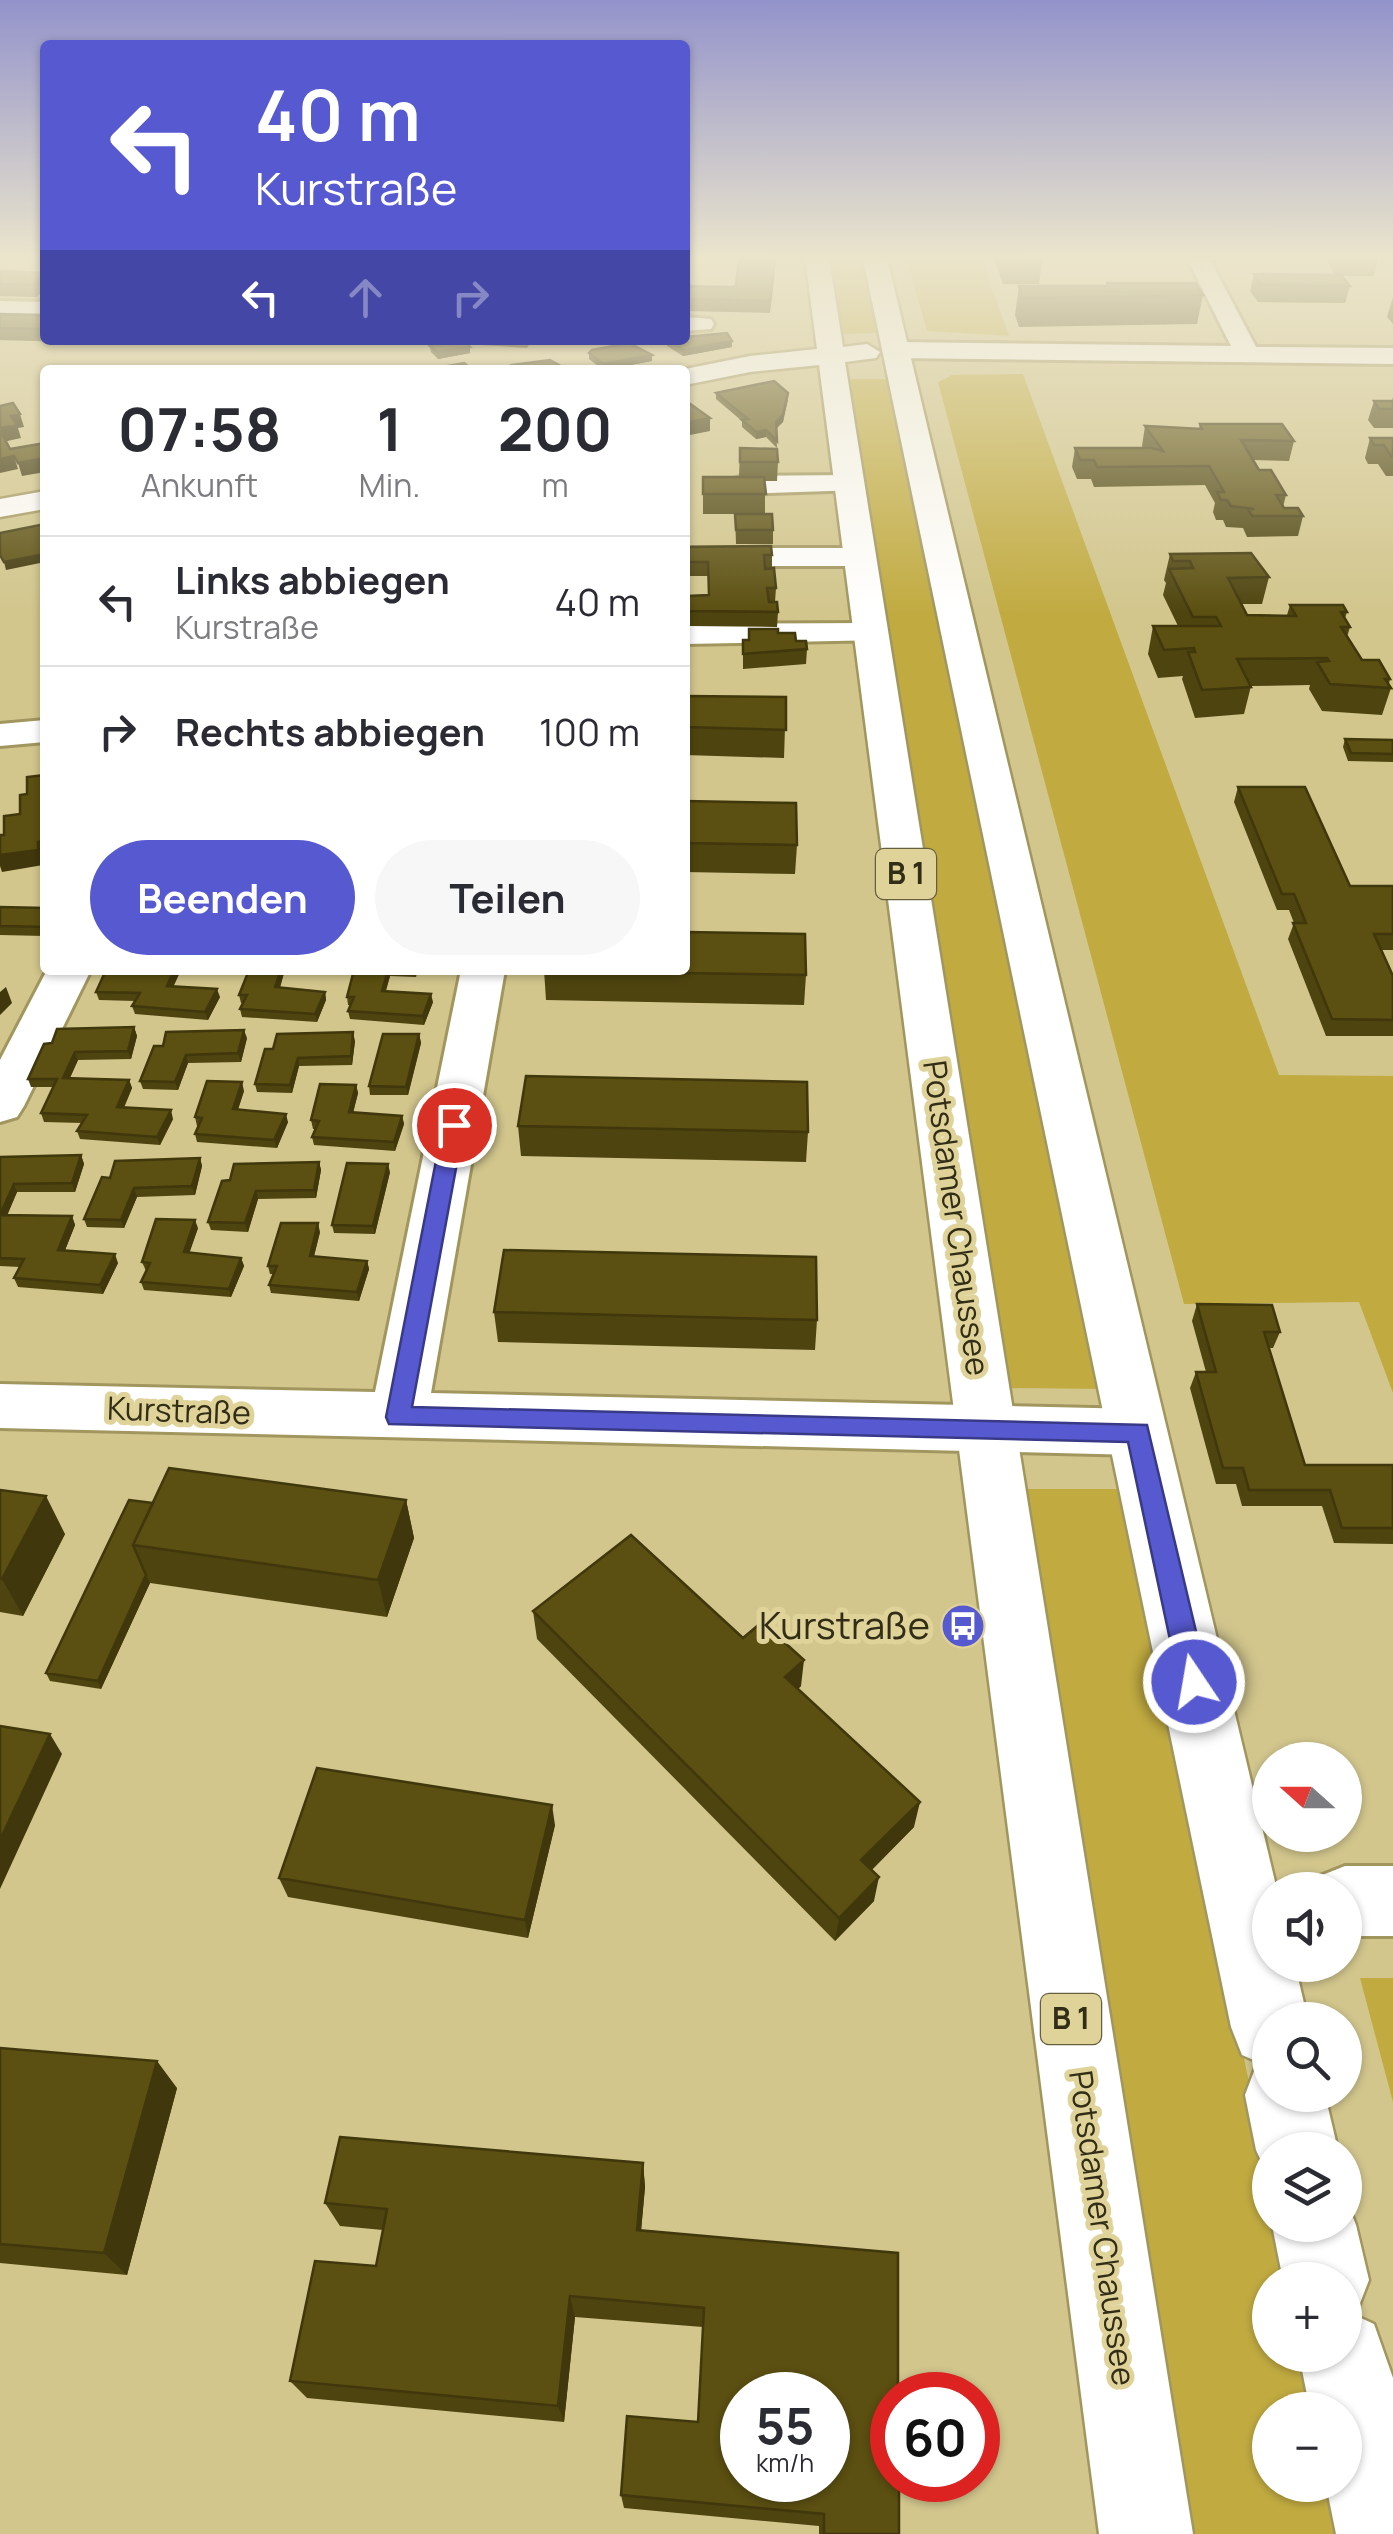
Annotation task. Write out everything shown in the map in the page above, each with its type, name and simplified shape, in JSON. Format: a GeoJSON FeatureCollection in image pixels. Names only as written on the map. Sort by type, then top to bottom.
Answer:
{"type":"FeatureCollection","features":[{"type":"Feature","properties":{"kind":"main road","name":"Potsdamer Chaussee"},"geometry":{"type":"LineString","coordinates":[[833,376],[1146,2534]]}},
{"type":"Feature","properties":{"kind":"main road"},"geometry":{"type":"LineString","coordinates":[[901,376],[1138,1432],[1252,1882]]}},
{"type":"Feature","properties":{"kind":"main road"},"geometry":{"type":"LineString","coordinates":[[0,508],[40,501]]}},
{"type":"Feature","properties":{"kind":"main road"},"geometry":{"type":"LineString","coordinates":[[1347,2372],[1382,2534]]}},
{"type":"Feature","properties":{"kind":"street"},"geometry":{"type":"LineString","coordinates":[[1368,376],[1377,380]]}},
{"type":"Feature","properties":{"kind":"street"},"geometry":{"type":"LineString","coordinates":[[744,485],[849,484]]}},
{"type":"Feature","properties":{"kind":"street"},"geometry":{"type":"LineString","coordinates":[[690,557],[859,557]]}},
{"type":"Feature","properties":{"kind":"street"},"geometry":{"type":"LineString","coordinates":[[690,634],[870,633]]}},
{"type":"Feature","properties":{"kind":"street"},"geometry":{"type":"LineString","coordinates":[[0,735],[40,731]]}},
{"type":"Feature","properties":{"kind":"street"},"geometry":{"type":"LineString","coordinates":[[0,1106],[66,975]]}},
{"type":"Feature","properties":{"kind":"street"},"geometry":{"type":"LineString","coordinates":[[398,1417],[482,975]]}},
{"type":"Feature","properties":{"kind":"street","name":"Kurstraße"},"geometry":{"type":"LineString","coordinates":[[0,1406],[1138,1432]]}},
{"type":"Feature","properties":{"kind":"street"},"geometry":{"type":"LineString","coordinates":[[1362,1902],[1393,1901]]}},
{"type":"Feature","properties":{"kind":"shaded area"},"geometry":{"type":"Polygon","coordinates":[[[949,376],[1024,376],[1279,1075],[1393,1076],[1393,1393],[1359,1302],[1184,1304],[938,382],[949,376]]]}},
{"type":"Feature","properties":{"kind":"shaded area"},"geometry":{"type":"Polygon","coordinates":[[[843,379],[891,379],[1106,1389],[1004,1388],[843,379]]]}},
{"type":"Feature","properties":{"kind":"shaded area"},"geometry":{"type":"Polygon","coordinates":[[[1020,1489],[1125,1489],[1252,2097],[1252,2112],[1259,2132],[1252,2132],[1252,2242],[1282,2242],[1286,2262],[1252,2262],[1252,2372],[1310,2372],[1314,2392],[1252,2392],[1252,2502],[1336,2502],[1343,2534],[1183,2534],[1020,1489]]]}},
{"type":"Feature","properties":{"kind":"shaded area"},"geometry":{"type":"Polygon","coordinates":[[[1362,1978],[1393,1978],[1393,2102],[1361,1982],[1362,1978]]]}},
{"type":"Feature","properties":{"kind":"building"},"geometry":{"type":"Polygon","coordinates":[[[774,381],[788,393],[783,415],[776,422],[777,441],[766,430],[756,432],[742,420],[748,419],[716,393],[774,381]]]}},
{"type":"Feature","properties":{"kind":"building"},"geometry":{"type":"Polygon","coordinates":[[[1374,401],[1393,401],[1393,409],[1379,409],[1374,401]]]}},
{"type":"Feature","properties":{"kind":"building"},"geometry":{"type":"Polygon","coordinates":[[[13,403],[20,414],[11,416],[17,425],[0,428],[0,406],[13,403]]]}},
{"type":"Feature","properties":{"kind":"building"},"geometry":{"type":"Polygon","coordinates":[[[690,404],[710,418],[690,422],[690,404]]]}},
{"type":"Feature","properties":{"kind":"building"},"geometry":{"type":"Polygon","coordinates":[[[1200,424],[1282,424],[1294,441],[1241,440],[1259,470],[1271,470],[1286,495],[1276,495],[1284,508],[1298,508],[1303,516],[1252,516],[1248,509],[1254,509],[1231,506],[1227,500],[1221,500],[1217,492],[1224,492],[1209,466],[1097,467],[1094,460],[1080,460],[1075,448],[1163,451],[1145,426],[1202,429],[1200,424]]]}},
{"type":"Feature","properties":{"kind":"building"},"geometry":{"type":"Polygon","coordinates":[[[0,430],[10,449],[40,444],[40,459],[18,463],[14,456],[0,459],[0,430]]]}},
{"type":"Feature","properties":{"kind":"building"},"geometry":{"type":"Polygon","coordinates":[[[1370,438],[1393,438],[1393,456],[1384,445],[1374,445],[1370,438]]]}},
{"type":"Feature","properties":{"kind":"building"},"geometry":{"type":"Polygon","coordinates":[[[740,448],[777,449],[778,462],[740,462],[740,448]]]}},
{"type":"Feature","properties":{"kind":"building"},"geometry":{"type":"Polygon","coordinates":[[[703,477],[764,477],[766,494],[703,494],[703,477]]]}},
{"type":"Feature","properties":{"kind":"building"},"geometry":{"type":"Polygon","coordinates":[[[735,514],[772,514],[773,530],[736,530],[735,514]]]}},
{"type":"Feature","properties":{"kind":"building"},"geometry":{"type":"Polygon","coordinates":[[[40,525],[40,555],[4,562],[0,555],[0,533],[40,525]]]}},
{"type":"Feature","properties":{"kind":"building"},"geometry":{"type":"Polygon","coordinates":[[[771,546],[772,555],[764,555],[765,569],[774,568],[776,588],[767,588],[769,602],[777,602],[778,612],[690,611],[690,596],[709,595],[708,562],[690,562],[690,547],[771,546]]]}},
{"type":"Feature","properties":{"kind":"building"},"geometry":{"type":"Polygon","coordinates":[[[1251,553],[1269,577],[1228,578],[1247,615],[1296,616],[1290,605],[1343,605],[1347,612],[1341,612],[1350,627],[1341,627],[1362,660],[1379,660],[1391,688],[1330,684],[1317,662],[1329,661],[1327,658],[1237,659],[1251,687],[1202,690],[1188,652],[1195,652],[1194,648],[1164,650],[1153,626],[1221,626],[1216,617],[1193,617],[1169,569],[1193,568],[1190,561],[1173,561],[1170,554],[1251,553]]]}},
{"type":"Feature","properties":{"kind":"building"},"geometry":{"type":"Polygon","coordinates":[[[749,629],[795,633],[796,641],[806,641],[807,649],[743,654],[743,640],[749,640],[749,629]]]}},
{"type":"Feature","properties":{"kind":"building"},"geometry":{"type":"Polygon","coordinates":[[[690,696],[786,697],[786,730],[690,727],[690,696]]]}},
{"type":"Feature","properties":{"kind":"building"},"geometry":{"type":"Polygon","coordinates":[[[1345,739],[1393,740],[1393,754],[1351,753],[1345,739]]]}},
{"type":"Feature","properties":{"kind":"building"},"geometry":{"type":"Polygon","coordinates":[[[40,776],[38,850],[0,855],[4,816],[20,814],[20,795],[27,794],[27,777],[40,776]]]}},
{"type":"Feature","properties":{"kind":"building"},"geometry":{"type":"Polygon","coordinates":[[[1238,787],[1305,787],[1350,886],[1393,886],[1393,934],[1374,934],[1393,976],[1393,1020],[1332,1019],[1293,923],[1306,923],[1294,894],[1282,894],[1238,787]]]}},
{"type":"Feature","properties":{"kind":"building"},"geometry":{"type":"Polygon","coordinates":[[[690,801],[796,803],[797,845],[690,843],[690,801]]]}},
{"type":"Feature","properties":{"kind":"building"},"geometry":{"type":"Polygon","coordinates":[[[0,907],[40,908],[40,927],[0,926],[0,907]]]}},
{"type":"Feature","properties":{"kind":"building"},"geometry":{"type":"Polygon","coordinates":[[[690,932],[805,934],[806,975],[690,973],[690,932]]]}},
{"type":"Feature","properties":{"kind":"building"},"geometry":{"type":"Polygon","coordinates":[[[104,975],[172,975],[167,986],[217,989],[205,1012],[132,1006],[140,993],[96,992],[104,975]]]}},
{"type":"Feature","properties":{"kind":"building"},"geometry":{"type":"Polygon","coordinates":[[[247,975],[279,975],[275,987],[325,992],[315,1014],[240,1009],[247,995],[239,995],[247,975]]]}},
{"type":"Feature","properties":{"kind":"building"},"geometry":{"type":"Polygon","coordinates":[[[353,975],[387,975],[382,991],[431,994],[423,1016],[348,1011],[354,997],[347,997],[353,975]]]}},
{"type":"Feature","properties":{"kind":"building"},"geometry":{"type":"Polygon","coordinates":[[[134,1027],[128,1051],[75,1052],[63,1078],[129,1080],[117,1107],[171,1110],[157,1137],[77,1131],[87,1115],[41,1113],[57,1079],[28,1079],[44,1044],[52,1043],[57,1029],[134,1027]]]}},
{"type":"Feature","properties":{"kind":"building"},"geometry":{"type":"Polygon","coordinates":[[[244,1030],[238,1053],[186,1055],[175,1082],[140,1081],[154,1046],[163,1046],[166,1032],[244,1030]]]}},
{"type":"Feature","properties":{"kind":"building"},"geometry":{"type":"Polygon","coordinates":[[[353,1032],[351,1056],[298,1058],[290,1085],[255,1084],[265,1049],[273,1049],[277,1034],[353,1032]]]}},
{"type":"Feature","properties":{"kind":"building"},"geometry":{"type":"Polygon","coordinates":[[[383,1034],[419,1034],[406,1087],[369,1086],[383,1034]]]}},
{"type":"Feature","properties":{"kind":"building"},"geometry":{"type":"Polygon","coordinates":[[[526,1076],[807,1082],[808,1132],[518,1126],[526,1076]]]}},
{"type":"Feature","properties":{"kind":"building"},"geometry":{"type":"Polygon","coordinates":[[[207,1081],[242,1082],[233,1109],[286,1114],[274,1140],[195,1134],[202,1118],[195,1117],[207,1081]]]}},
{"type":"Feature","properties":{"kind":"building"},"geometry":{"type":"Polygon","coordinates":[[[320,1084],[356,1085],[349,1112],[402,1116],[394,1142],[312,1137],[319,1121],[311,1120],[320,1084]]]}},
{"type":"Feature","properties":{"kind":"building"},"geometry":{"type":"Polygon","coordinates":[[[81,1155],[72,1183],[14,1184],[0,1215],[0,1157],[81,1155]]]}},
{"type":"Feature","properties":{"kind":"building"},"geometry":{"type":"Polygon","coordinates":[[[200,1158],[192,1186],[134,1188],[121,1220],[84,1219],[102,1177],[110,1178],[115,1161],[200,1158]]]}},
{"type":"Feature","properties":{"kind":"building"},"geometry":{"type":"Polygon","coordinates":[[[319,1162],[314,1190],[256,1191],[245,1223],[208,1222],[222,1181],[230,1180],[234,1164],[319,1162]]]}},
{"type":"Feature","properties":{"kind":"building"},"geometry":{"type":"Polygon","coordinates":[[[347,1163],[388,1164],[373,1226],[332,1225],[347,1163]]]}},
{"type":"Feature","properties":{"kind":"building"},"geometry":{"type":"Polygon","coordinates":[[[0,1215],[72,1216],[58,1250],[115,1254],[100,1285],[14,1278],[24,1259],[0,1258],[0,1215]]]}},
{"type":"Feature","properties":{"kind":"building"},"geometry":{"type":"Polygon","coordinates":[[[156,1219],[195,1220],[184,1252],[241,1258],[229,1289],[141,1282],[150,1263],[142,1262],[156,1219]]]}},
{"type":"Feature","properties":{"kind":"building"},"geometry":{"type":"Polygon","coordinates":[[[281,1223],[318,1223],[310,1256],[367,1261],[357,1292],[269,1285],[277,1266],[268,1266],[281,1223]]]}},
{"type":"Feature","properties":{"kind":"building"},"geometry":{"type":"Polygon","coordinates":[[[504,1250],[816,1257],[817,1320],[494,1312],[504,1250]]]}},
{"type":"Feature","properties":{"kind":"building"},"geometry":{"type":"Polygon","coordinates":[[[1197,1304],[1272,1305],[1280,1332],[1264,1332],[1305,1465],[1393,1465],[1393,1528],[1342,1528],[1330,1490],[1249,1490],[1243,1468],[1223,1468],[1196,1372],[1216,1372],[1197,1304]]]}},
{"type":"Feature","properties":{"kind":"building"},"geometry":{"type":"Polygon","coordinates":[[[169,1468],[406,1500],[378,1580],[133,1545],[169,1468]]]}},
{"type":"Feature","properties":{"kind":"building"},"geometry":{"type":"Polygon","coordinates":[[[0,1490],[46,1496],[2,1579],[0,1579],[0,1490]]]}},
{"type":"Feature","properties":{"kind":"building"},"geometry":{"type":"Polygon","coordinates":[[[129,1500],[153,1503],[133,1545],[146,1575],[98,1681],[46,1673],[129,1500]]]}},
{"type":"Feature","properties":{"kind":"building"},"geometry":{"type":"Polygon","coordinates":[[[631,1535],[743,1638],[762,1622],[804,1660],[785,1677],[920,1802],[861,1860],[879,1877],[839,1918],[533,1611],[631,1535]]]}},
{"type":"Feature","properties":{"kind":"building"},"geometry":{"type":"Polygon","coordinates":[[[0,1726],[50,1734],[0,1840],[0,1726]]]}},
{"type":"Feature","properties":{"kind":"building"},"geometry":{"type":"Polygon","coordinates":[[[317,1768],[552,1805],[525,1920],[279,1878],[317,1768]]]}},
{"type":"Feature","properties":{"kind":"building"},"geometry":{"type":"Polygon","coordinates":[[[0,2048],[157,2061],[104,2253],[0,2244],[0,2048]]]}},
{"type":"Feature","properties":{"kind":"building"},"geometry":{"type":"Polygon","coordinates":[[[340,2137],[643,2163],[637,2230],[898,2253],[898,2372],[870,2372],[870,2502],[899,2502],[899,2534],[824,2534],[824,2514],[621,2495],[627,2416],[698,2422],[704,2308],[570,2296],[558,2406],[290,2381],[315,2261],[376,2266],[387,2209],[325,2203],[340,2137]]]}},
{"type":"Feature","properties":{"kind":"place","name":"Kurstraße"},"geometry":{"type":"Point","coordinates":[963,1626]}},
{"type":"Feature","properties":{"kind":"route"},"geometry":{"type":"LineString","coordinates":[[454,1125],[398,1417],[1138,1432],[1194,1682]]}}]}
